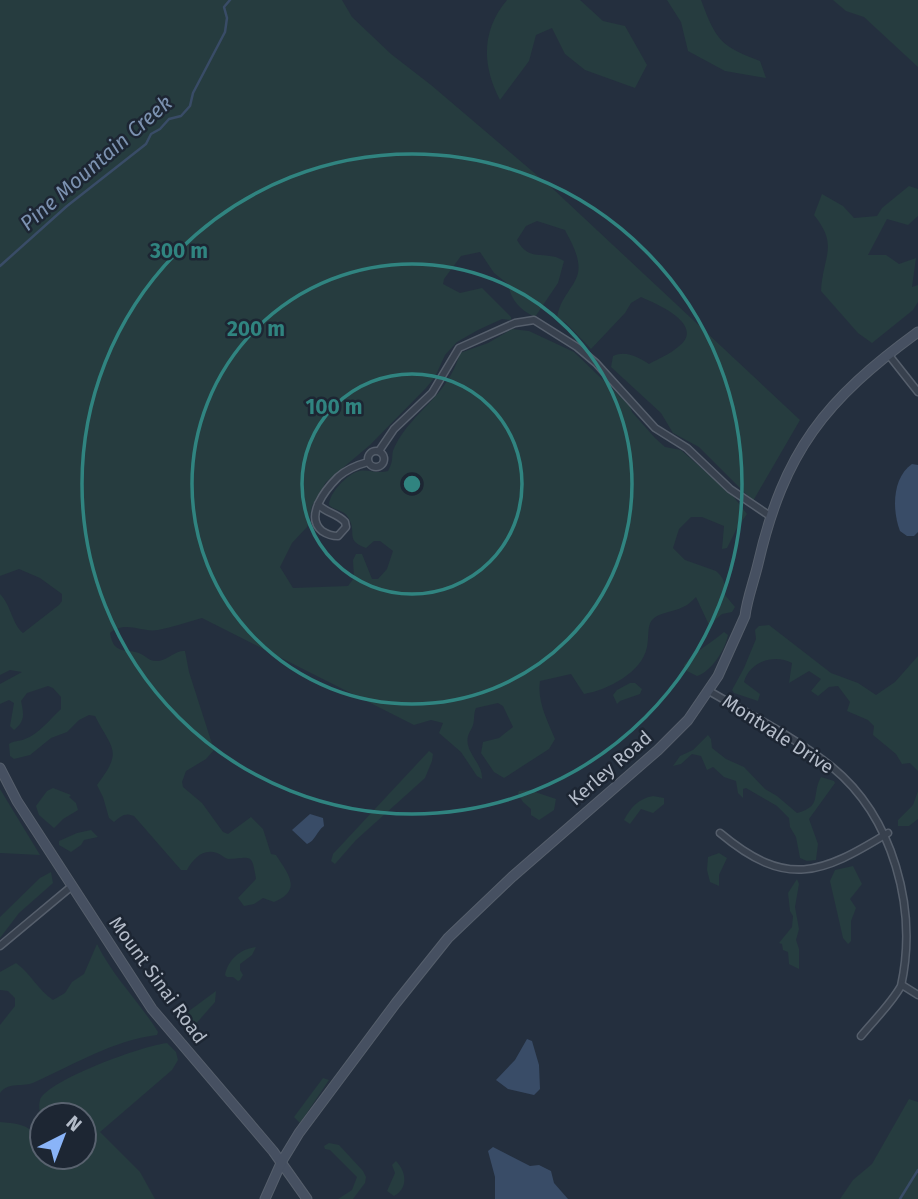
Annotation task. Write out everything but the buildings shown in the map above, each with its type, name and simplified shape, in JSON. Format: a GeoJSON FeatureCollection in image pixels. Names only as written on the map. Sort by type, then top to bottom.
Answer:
{"type":"FeatureCollection","features":[{"type":"Feature","properties":{"kind":"street"},"geometry":{"type":"LineString","coordinates":[[369,462],[371,452],[379,451],[394,429],[432,393],[459,348],[515,323],[534,320],[577,347],[596,363],[655,428],[687,447],[730,489],[770,516]]}},
{"type":"Feature","properties":{"kind":"street","name":"Kerley Road"},"geometry":{"type":"LineString","coordinates":[[264,1199],[282,1161],[316,1110],[448,938],[512,877],[658,750],[688,720],[709,691],[745,616],[770,516],[795,458],[817,424],[848,388],[918,332]]}},
{"type":"Feature","properties":{"kind":"street"},"geometry":{"type":"LineString","coordinates":[[888,354],[918,392]]}},
{"type":"Feature","properties":{"kind":"street"},"geometry":{"type":"LineString","coordinates":[[369,462],[374,467],[382,465],[384,457],[379,451]]}},
{"type":"Feature","properties":{"kind":"street"},"geometry":{"type":"LineString","coordinates":[[318,504],[345,522],[346,527],[338,536],[326,533],[317,526],[315,520],[318,504],[338,477],[369,462]]}},
{"type":"Feature","properties":{"kind":"street","name":"Montvale Drive"},"geometry":{"type":"LineString","coordinates":[[709,691],[804,747],[832,767],[861,795],[888,833],[903,861]]}},
{"type":"Feature","properties":{"kind":"street","name":"Mount Sinai Road"},"geometry":{"type":"LineString","coordinates":[[0,768],[17,801],[111,949],[158,1017],[282,1161],[307,1199]]}},
{"type":"Feature","properties":{"kind":"street"},"geometry":{"type":"LineString","coordinates":[[720,833],[760,861],[798,869],[827,866],[888,833]]}},
{"type":"Feature","properties":{"kind":"street"},"geometry":{"type":"LineString","coordinates":[[0,946],[72,886]]}},
{"type":"Feature","properties":{"kind":"street"},"geometry":{"type":"LineString","coordinates":[[861,1036],[902,985],[914,946]]}},
{"type":"Feature","properties":{"kind":"street"},"geometry":{"type":"LineString","coordinates":[[902,985],[918,995]]}},
{"type":"Feature","properties":{"kind":"green space"},"geometry":{"type":"Polygon","coordinates":[[[0,0],[342,0],[352,17],[391,54],[552,188],[800,420],[753,501],[699,447],[673,433],[661,413],[611,367],[613,356],[618,354],[632,355],[649,364],[668,354],[685,339],[687,331],[683,323],[667,310],[641,297],[631,303],[591,349],[566,323],[557,318],[561,304],[578,273],[575,250],[565,230],[537,221],[526,226],[517,240],[527,252],[564,261],[558,283],[535,317],[517,304],[508,284],[494,273],[480,252],[461,256],[443,284],[460,293],[482,288],[511,320],[502,319],[457,342],[445,355],[435,377],[426,388],[370,445],[326,482],[312,506],[307,527],[292,543],[280,567],[293,588],[348,586],[354,578],[353,560],[356,554],[362,554],[372,579],[378,579],[387,569],[393,551],[380,541],[374,541],[366,548],[355,542],[348,517],[329,505],[332,495],[354,473],[388,471],[394,449],[403,433],[447,381],[460,353],[488,343],[512,329],[529,331],[574,352],[630,406],[632,412],[655,438],[665,447],[681,450],[733,496],[747,514],[727,548],[722,549],[724,526],[702,517],[691,517],[679,529],[673,548],[685,560],[719,574],[724,582],[725,595],[735,607],[732,612],[722,614],[709,625],[696,597],[679,609],[655,617],[650,623],[647,647],[638,665],[622,679],[603,689],[584,694],[571,674],[540,681],[541,703],[555,739],[549,749],[504,778],[494,772],[481,753],[483,742],[499,738],[513,727],[503,706],[498,703],[476,708],[467,742],[480,768],[482,779],[477,776],[461,752],[439,733],[443,723],[431,720],[414,725],[202,618],[158,630],[128,627],[116,629],[110,633],[114,645],[121,650],[139,653],[152,661],[163,660],[185,651],[214,750],[206,759],[186,771],[183,787],[202,803],[223,832],[228,834],[251,817],[263,829],[271,854],[276,855],[285,869],[291,887],[283,897],[274,902],[263,898],[244,906],[238,898],[256,879],[249,858],[228,859],[217,853],[207,852],[195,858],[187,870],[181,870],[134,816],[123,815],[114,822],[109,818],[97,785],[110,764],[113,750],[95,716],[89,715],[79,720],[67,732],[51,738],[30,755],[14,759],[10,756],[9,744],[30,737],[40,730],[61,709],[61,697],[48,686],[27,693],[21,701],[22,721],[14,730],[10,726],[14,703],[9,700],[0,704],[0,684],[22,672],[10,670],[0,675],[0,594],[23,633],[59,605],[62,594],[40,578],[19,569],[0,576],[0,0]]]}},
{"type":"Feature","properties":{"kind":"green space"},"geometry":{"type":"Polygon","coordinates":[[[507,0],[580,0],[603,21],[625,26],[647,65],[635,88],[585,70],[565,54],[552,28],[536,35],[529,61],[500,100],[490,74],[487,49],[492,24],[507,0]]]}},
{"type":"Feature","properties":{"kind":"green space"},"geometry":{"type":"Polygon","coordinates":[[[667,0],[701,0],[721,40],[736,51],[760,61],[766,78],[725,71],[688,51],[681,22],[667,0]]]}},
{"type":"Feature","properties":{"kind":"green space"},"geometry":{"type":"Polygon","coordinates":[[[833,0],[918,0],[918,67],[864,17],[846,11],[833,0]]]}},
{"type":"Feature","properties":{"kind":"green space"},"geometry":{"type":"Polygon","coordinates":[[[909,186],[918,189],[918,216],[908,225],[887,219],[868,255],[886,255],[899,264],[916,258],[912,287],[918,285],[918,302],[913,310],[872,343],[858,333],[821,291],[828,243],[822,226],[814,215],[822,194],[843,206],[854,218],[877,216],[882,208],[909,186]]]}},
{"type":"Feature","properties":{"kind":"green space"},"geometry":{"type":"Polygon","coordinates":[[[769,625],[831,673],[858,683],[876,695],[895,682],[918,656],[918,771],[910,763],[902,764],[896,754],[873,735],[874,726],[868,720],[847,711],[850,702],[838,686],[829,687],[818,696],[811,691],[821,679],[809,671],[789,683],[792,663],[785,660],[763,661],[747,675],[744,682],[760,694],[758,701],[734,693],[732,690],[756,639],[755,630],[759,626],[769,625]]]}},
{"type":"Feature","properties":{"kind":"green space"},"geometry":{"type":"Polygon","coordinates":[[[724,632],[728,635],[726,641],[713,665],[697,676],[687,671],[684,665],[724,632]]]}},
{"type":"Feature","properties":{"kind":"green space"},"geometry":{"type":"Polygon","coordinates":[[[630,683],[635,683],[642,689],[640,694],[617,704],[613,695],[630,683]]]}},
{"type":"Feature","properties":{"kind":"green space"},"geometry":{"type":"Polygon","coordinates":[[[708,735],[712,748],[726,759],[744,767],[765,789],[797,813],[813,803],[821,777],[834,781],[809,819],[818,844],[816,860],[807,861],[800,858],[789,818],[777,806],[746,788],[743,789],[743,798],[738,793],[736,781],[724,777],[713,767],[707,770],[701,756],[692,754],[681,764],[673,766],[680,756],[693,750],[708,735]]]}},
{"type":"Feature","properties":{"kind":"green space"},"geometry":{"type":"Polygon","coordinates":[[[429,751],[433,754],[432,761],[425,778],[356,840],[335,864],[331,861],[333,854],[429,751]]]}},
{"type":"Feature","properties":{"kind":"green space"},"geometry":{"type":"Polygon","coordinates":[[[53,788],[71,795],[69,797],[76,803],[78,810],[54,828],[39,815],[36,806],[47,791],[53,788]]]}},
{"type":"Feature","properties":{"kind":"green space"},"geometry":{"type":"Polygon","coordinates":[[[0,789],[40,855],[0,853],[0,789]]]}},
{"type":"Feature","properties":{"kind":"green space"},"geometry":{"type":"Polygon","coordinates":[[[529,790],[556,799],[554,810],[539,820],[531,815],[531,809],[518,794],[519,791],[529,790]]]}},
{"type":"Feature","properties":{"kind":"green space"},"geometry":{"type":"Polygon","coordinates":[[[918,791],[918,819],[909,826],[898,826],[898,820],[913,805],[918,791]]]}},
{"type":"Feature","properties":{"kind":"green space"},"geometry":{"type":"Polygon","coordinates":[[[653,796],[664,798],[664,804],[653,813],[641,809],[630,824],[624,820],[636,804],[653,796]]]}},
{"type":"Feature","properties":{"kind":"green space"},"geometry":{"type":"Polygon","coordinates":[[[91,830],[98,837],[84,840],[71,852],[59,845],[59,841],[91,830]]]}},
{"type":"Feature","properties":{"kind":"green space"},"geometry":{"type":"Polygon","coordinates":[[[719,853],[727,858],[719,875],[719,886],[710,882],[707,870],[708,857],[719,853]]]}},
{"type":"Feature","properties":{"kind":"green space"},"geometry":{"type":"Polygon","coordinates":[[[853,866],[862,884],[850,899],[856,908],[851,921],[851,941],[848,944],[843,938],[830,881],[835,870],[853,866]]]}},
{"type":"Feature","properties":{"kind":"green space"},"geometry":{"type":"Polygon","coordinates":[[[51,872],[53,883],[19,913],[0,938],[0,917],[40,878],[51,872]]]}},
{"type":"Feature","properties":{"kind":"green space"},"geometry":{"type":"Polygon","coordinates":[[[797,879],[799,884],[795,907],[799,929],[796,940],[799,969],[789,964],[788,952],[783,950],[782,944],[779,943],[792,927],[793,916],[788,893],[797,879]]]}},
{"type":"Feature","properties":{"kind":"green space"},"geometry":{"type":"Polygon","coordinates":[[[97,944],[151,1021],[158,1032],[157,1035],[125,1042],[35,1082],[8,1087],[0,1093],[0,1025],[15,1006],[15,998],[8,991],[0,990],[0,972],[16,963],[53,1000],[65,993],[72,982],[84,974],[97,944]]]}},
{"type":"Feature","properties":{"kind":"green space"},"geometry":{"type":"Polygon","coordinates":[[[256,947],[252,955],[240,964],[243,975],[240,980],[225,975],[236,956],[256,947]]]}},
{"type":"Feature","properties":{"kind":"green space"},"geometry":{"type":"Polygon","coordinates":[[[216,991],[215,1002],[193,1027],[188,1024],[185,1014],[216,991]]]}},
{"type":"Feature","properties":{"kind":"green space"},"geometry":{"type":"Polygon","coordinates":[[[167,1043],[176,1052],[178,1060],[172,1070],[100,1132],[140,1172],[155,1199],[0,1199],[0,1122],[28,1129],[28,1171],[98,1171],[98,1101],[40,1100],[47,1092],[77,1074],[167,1043]]]}},
{"type":"Feature","properties":{"kind":"green space"},"geometry":{"type":"Polygon","coordinates":[[[323,1078],[329,1080],[300,1123],[294,1117],[323,1078]]]}},
{"type":"Feature","properties":{"kind":"green space"},"geometry":{"type":"Polygon","coordinates":[[[909,1099],[918,1102],[918,1199],[840,1199],[853,1180],[872,1164],[909,1099]]]}},
{"type":"Feature","properties":{"kind":"green space"},"geometry":{"type":"Polygon","coordinates":[[[329,1143],[339,1145],[366,1177],[365,1183],[353,1199],[338,1199],[352,1190],[357,1177],[330,1150],[325,1149],[324,1146],[329,1143]]]}},
{"type":"Feature","properties":{"kind":"green space"},"geometry":{"type":"Polygon","coordinates":[[[396,1161],[404,1175],[404,1185],[394,1196],[387,1191],[395,1173],[392,1165],[396,1161]]]}},
{"type":"Feature","properties":{"kind":"water"},"geometry":{"type":"Polygon","coordinates":[[[912,464],[918,465],[918,532],[914,536],[907,536],[900,531],[897,523],[895,495],[901,477],[912,464]]]}},
{"type":"Feature","properties":{"kind":"water"},"geometry":{"type":"Polygon","coordinates":[[[310,814],[323,818],[324,826],[307,844],[292,830],[310,814]]]}},
{"type":"Feature","properties":{"kind":"water"},"geometry":{"type":"Polygon","coordinates":[[[527,1039],[532,1041],[539,1065],[540,1089],[534,1095],[508,1089],[496,1080],[515,1060],[527,1039]]]}},
{"type":"Feature","properties":{"kind":"water"},"geometry":{"type":"Polygon","coordinates":[[[493,1147],[530,1166],[539,1165],[551,1171],[554,1183],[568,1199],[495,1199],[495,1177],[488,1151],[493,1147]]]}},
{"type":"Feature","properties":{"kind":"waterway","name":"Pine Mountain Creek"},"geometry":{"type":"LineString","coordinates":[[0,266],[67,206],[146,144],[151,134],[169,119],[181,116],[190,106],[193,93],[225,32],[227,18],[224,7],[230,0]]}},
{"type":"Feature","properties":{"kind":"waterway"},"geometry":{"type":"LineString","coordinates":[[900,1199],[918,1170]]}}]}
